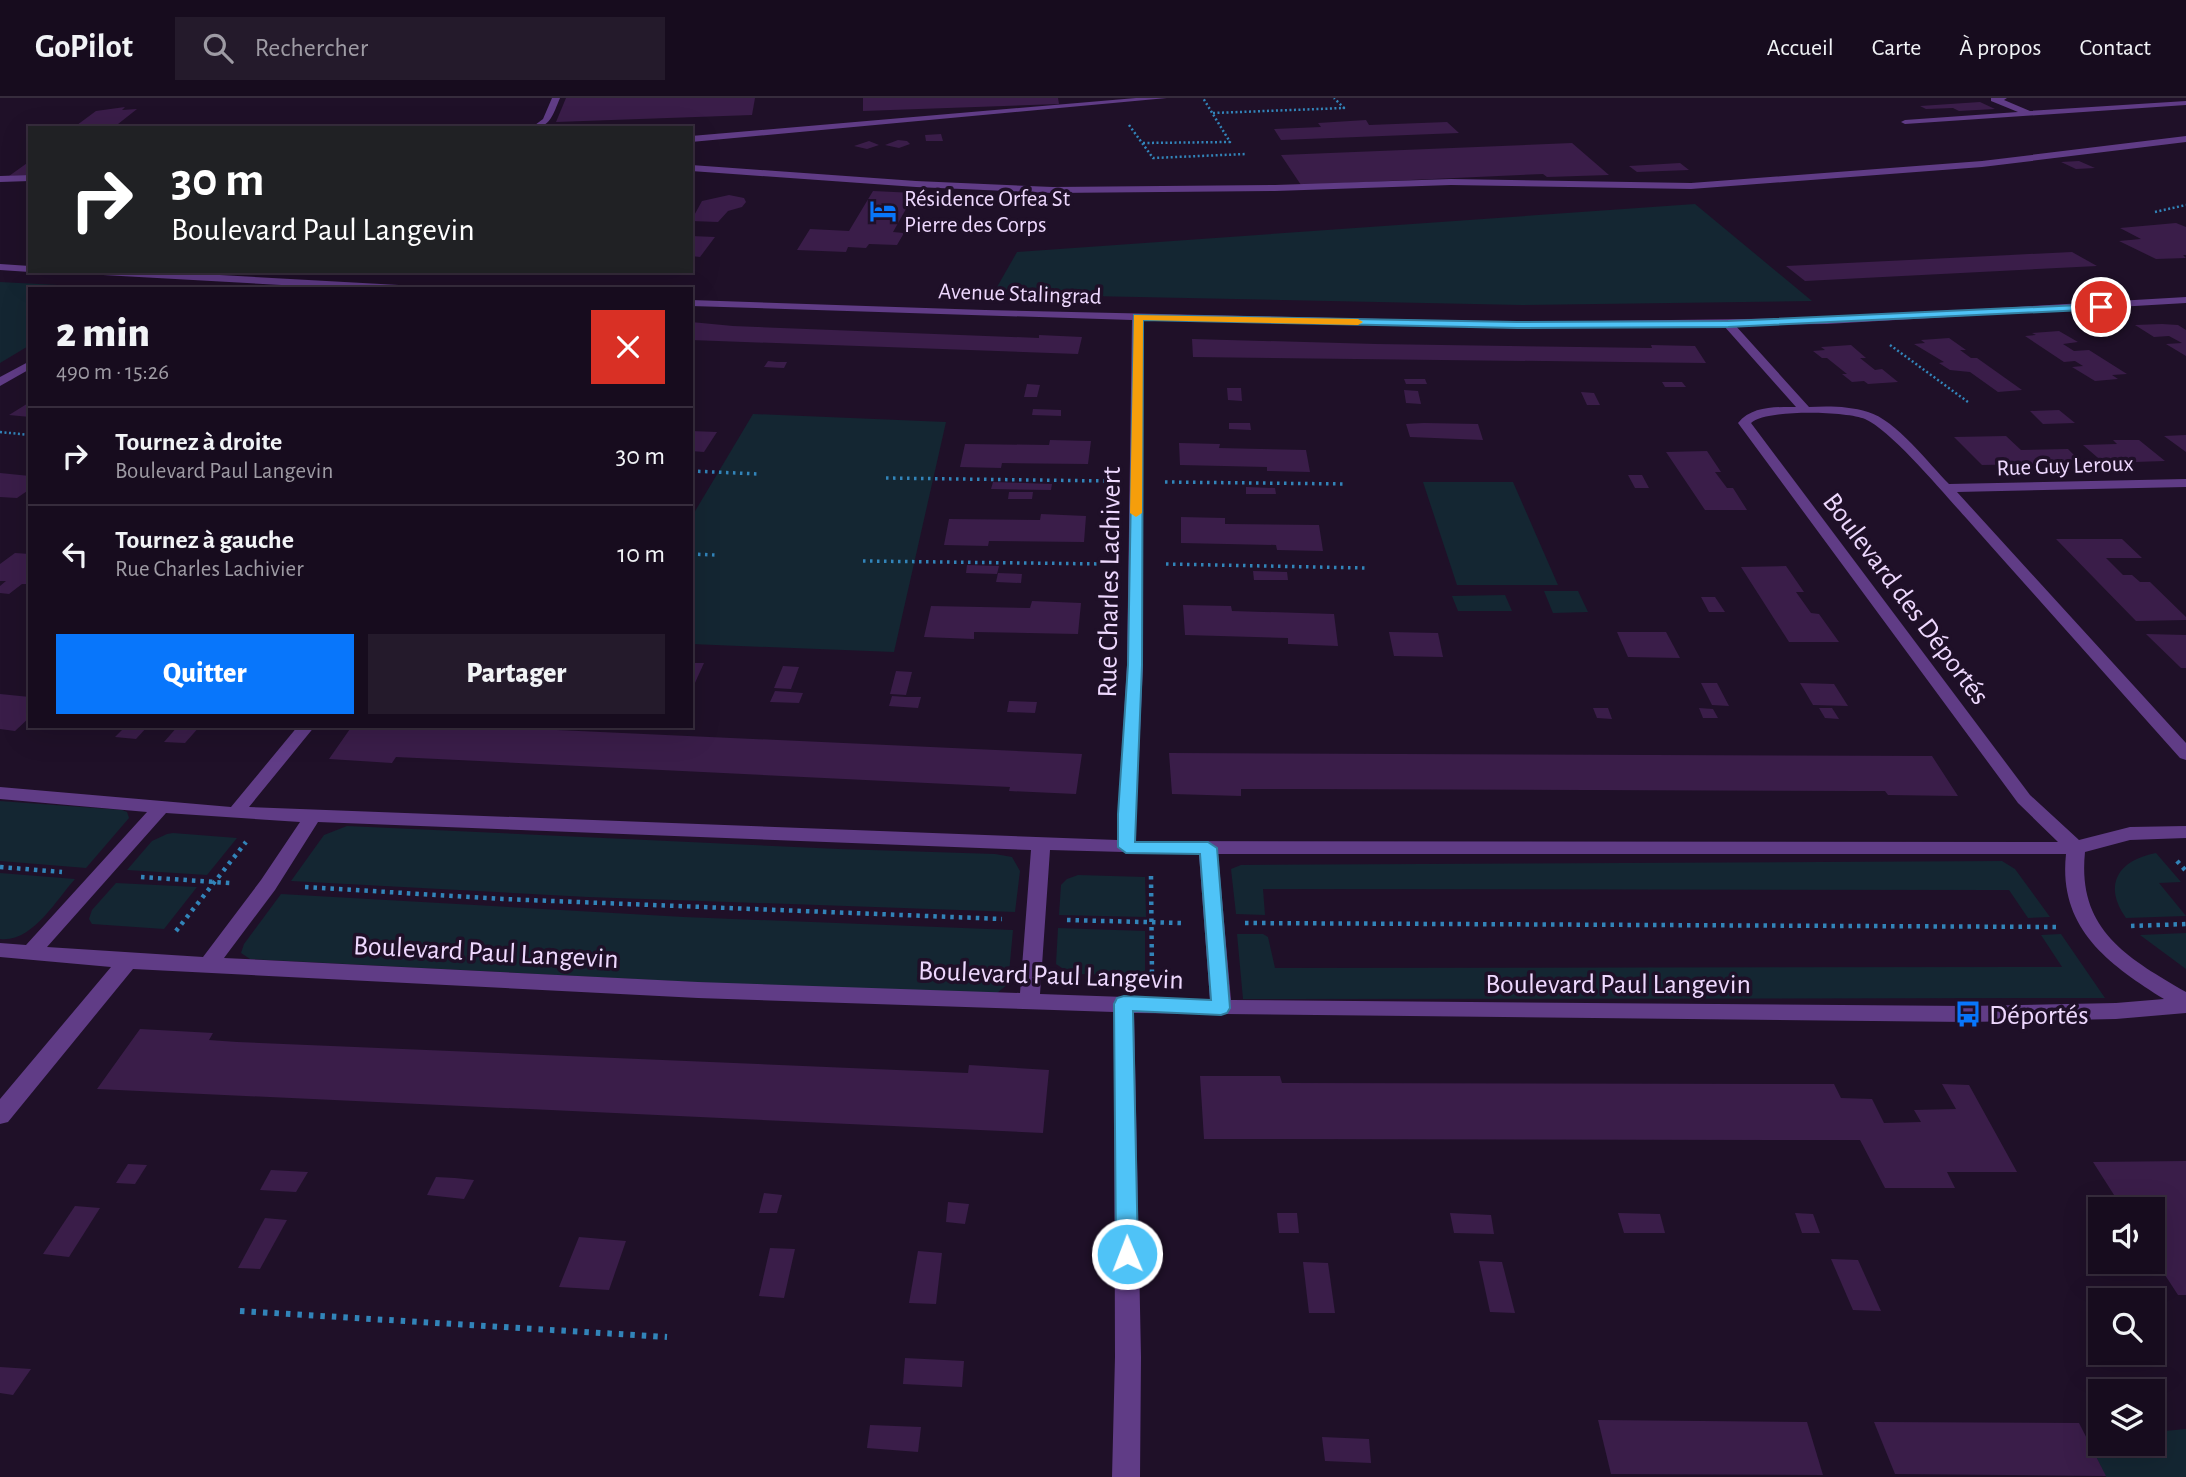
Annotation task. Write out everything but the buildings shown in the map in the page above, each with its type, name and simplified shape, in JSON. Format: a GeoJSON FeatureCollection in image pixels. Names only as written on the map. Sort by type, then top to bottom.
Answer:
{"type":"FeatureCollection","features":[{"type":"Feature","properties":{"kind":"street"},"geometry":{"type":"LineString","coordinates":[[538,126],[547,120],[556,98]]}},
{"type":"Feature","properties":{"kind":"street"},"geometry":{"type":"LineString","coordinates":[[693,139],[1163,98]]}},
{"type":"Feature","properties":{"kind":"street"},"geometry":{"type":"LineString","coordinates":[[2003,98],[1994,99],[2032,114]]}},
{"type":"Feature","properties":{"kind":"street"},"geometry":{"type":"LineString","coordinates":[[1905,122],[2186,103]]}},
{"type":"Feature","properties":{"kind":"street"},"geometry":{"type":"LineString","coordinates":[[693,169],[1053,190],[1518,182],[1690,186],[1982,164],[2186,139]]}},
{"type":"Feature","properties":{"kind":"street"},"geometry":{"type":"LineString","coordinates":[[0,179],[28,178]]}},
{"type":"Feature","properties":{"kind":"street"},"geometry":{"type":"LineString","coordinates":[[0,267],[28,268]]}},
{"type":"Feature","properties":{"kind":"street"},"geometry":{"type":"LineString","coordinates":[[155,287],[176,273],[387,287]]}},
{"type":"Feature","properties":{"kind":"street","name":"Avenue Stalingrad"},"geometry":{"type":"LineString","coordinates":[[693,303],[1517,325],[1728,324],[2186,300]]}},
{"type":"Feature","properties":{"kind":"street","name":"Rue Charles Lachivert"},"geometry":{"type":"LineString","coordinates":[[1126,847],[1135,665],[1138,317]]}},
{"type":"Feature","properties":{"kind":"street"},"geometry":{"type":"LineString","coordinates":[[1728,324],[1805,410]]}},
{"type":"Feature","properties":{"kind":"street"},"geometry":{"type":"LineString","coordinates":[[0,382],[28,365]]}},
{"type":"Feature","properties":{"kind":"street","name":"Boulevard des Déportés"},"geometry":{"type":"LineString","coordinates":[[2076,848],[2024,799],[1744,423],[1752,415],[1805,410],[1867,415],[1886,427],[1946,488],[2186,754]]}},
{"type":"Feature","properties":{"kind":"street","name":"Rue Guy Leroux"},"geometry":{"type":"LineString","coordinates":[[1946,488],[2186,483]]}},
{"type":"Feature","properties":{"kind":"street"},"geometry":{"type":"LineString","coordinates":[[235,813],[305,728]]}},
{"type":"Feature","properties":{"kind":"street"},"geometry":{"type":"LineString","coordinates":[[0,793],[312,817],[1126,847],[2076,848],[2107,837],[2150,830],[2186,832]]}},
{"type":"Feature","properties":{"kind":"street"},"geometry":{"type":"LineString","coordinates":[[31,953],[160,807]]}},
{"type":"Feature","properties":{"kind":"street"},"geometry":{"type":"LineString","coordinates":[[209,964],[268,885],[312,817]]}},
{"type":"Feature","properties":{"kind":"street"},"geometry":{"type":"LineString","coordinates":[[1029,1002],[1041,845]]}},
{"type":"Feature","properties":{"kind":"street"},"geometry":{"type":"LineString","coordinates":[[1208,848],[1221,1008]]}},
{"type":"Feature","properties":{"kind":"street"},"geometry":{"type":"LineString","coordinates":[[2076,848],[2073,877],[2077,901],[2092,927],[2125,961],[2150,981],[2186,1003]]}},
{"type":"Feature","properties":{"kind":"street","name":"Boulevard Paul Langevin"},"geometry":{"type":"LineString","coordinates":[[0,950],[128,961],[698,990],[1221,1008],[1968,1014],[2116,1011],[2186,1003]]}},
{"type":"Feature","properties":{"kind":"street"},"geometry":{"type":"LineString","coordinates":[[0,1115],[128,961]]}},
{"type":"Feature","properties":{"kind":"street"},"geometry":{"type":"LineString","coordinates":[[1124,1004],[1128,1357],[1126,1477]]}},
{"type":"Feature","properties":{"kind":"path"},"geometry":{"type":"LineString","coordinates":[[1143,143],[1230,142],[1203,98]]}},
{"type":"Feature","properties":{"kind":"path"},"geometry":{"type":"LineString","coordinates":[[1213,113],[1344,108],[1334,98]]}},
{"type":"Feature","properties":{"kind":"path"},"geometry":{"type":"LineString","coordinates":[[1110,103],[1153,158],[1246,154]]}},
{"type":"Feature","properties":{"kind":"path"},"geometry":{"type":"LineString","coordinates":[[2155,212],[2186,205]]}},
{"type":"Feature","properties":{"kind":"path"},"geometry":{"type":"LineString","coordinates":[[1854,319],[1968,402]]}},
{"type":"Feature","properties":{"kind":"path"},"geometry":{"type":"LineString","coordinates":[[0,432],[28,435]]}},
{"type":"Feature","properties":{"kind":"path"},"geometry":{"type":"LineString","coordinates":[[693,471],[759,474]]}},
{"type":"Feature","properties":{"kind":"path"},"geometry":{"type":"LineString","coordinates":[[693,554],[715,555]]}},
{"type":"Feature","properties":{"kind":"path"},"geometry":{"type":"LineString","coordinates":[[151,961],[216,883],[267,813]]}},
{"type":"Feature","properties":{"kind":"path"},"geometry":{"type":"LineString","coordinates":[[1151,847],[1152,1005]]}},
{"type":"Feature","properties":{"kind":"path"},"geometry":{"type":"LineString","coordinates":[[0,867],[216,883],[516,900],[1151,923],[2092,927],[2186,924]]}},
{"type":"Feature","properties":{"kind":"path"},"geometry":{"type":"LineString","coordinates":[[240,1311],[667,1337]]}},
{"type":"Feature","properties":{"kind":"shaded area"},"geometry":{"type":"Polygon","coordinates":[[[1695,204],[1812,301],[1521,305],[993,294],[1017,252],[1695,204]]]}},
{"type":"Feature","properties":{"kind":"shaded area"},"geometry":{"type":"Polygon","coordinates":[[[0,282],[97,287],[28,287],[28,346],[0,363],[0,282]]]}},
{"type":"Feature","properties":{"kind":"shaded area"},"geometry":{"type":"Polygon","coordinates":[[[753,414],[946,422],[894,652],[693,644],[693,515],[753,414]]]}},
{"type":"Feature","properties":{"kind":"shaded area"},"geometry":{"type":"Polygon","coordinates":[[[1423,482],[1513,482],[1558,585],[1457,585],[1423,482]]]}},
{"type":"Feature","properties":{"kind":"shaded area"},"geometry":{"type":"Polygon","coordinates":[[[1544,591],[1578,591],[1588,612],[1553,613],[1544,591]]]}},
{"type":"Feature","properties":{"kind":"shaded area"},"geometry":{"type":"Polygon","coordinates":[[[1505,595],[1512,611],[1458,611],[1452,596],[1505,595]]]}},
{"type":"Feature","properties":{"kind":"shaded area"},"geometry":{"type":"Polygon","coordinates":[[[0,801],[122,810],[127,812],[129,818],[86,868],[0,861],[0,801]]]}},
{"type":"Feature","properties":{"kind":"shaded area"},"geometry":{"type":"Polygon","coordinates":[[[347,826],[995,854],[1012,857],[1020,871],[1015,912],[588,897],[291,881],[324,835],[347,826]]]}},
{"type":"Feature","properties":{"kind":"shaded area"},"geometry":{"type":"Polygon","coordinates":[[[167,834],[237,838],[207,875],[127,870],[152,841],[167,834]]]}},
{"type":"Feature","properties":{"kind":"shaded area"},"geometry":{"type":"Polygon","coordinates":[[[2156,853],[2181,882],[2159,883],[2186,916],[2126,918],[2115,894],[2118,875],[2132,861],[2156,853]]]}},
{"type":"Feature","properties":{"kind":"shaded area"},"geometry":{"type":"Polygon","coordinates":[[[2002,861],[2015,869],[2050,917],[2028,918],[2009,890],[1263,889],[1265,915],[1236,914],[1231,869],[1241,865],[2002,861]]]}},
{"type":"Feature","properties":{"kind":"shaded area"},"geometry":{"type":"Polygon","coordinates":[[[0,873],[75,879],[33,927],[12,938],[0,939],[0,873]]]}},
{"type":"Feature","properties":{"kind":"shaded area"},"geometry":{"type":"Polygon","coordinates":[[[1078,875],[1145,877],[1146,917],[1059,915],[1061,885],[1067,879],[1078,875]]]}},
{"type":"Feature","properties":{"kind":"shaded area"},"geometry":{"type":"Polygon","coordinates":[[[116,883],[197,887],[164,929],[92,924],[89,919],[92,910],[116,883]]]}},
{"type":"Feature","properties":{"kind":"shaded area"},"geometry":{"type":"Polygon","coordinates":[[[281,894],[684,917],[1013,930],[1008,984],[997,993],[770,986],[250,959],[241,953],[244,944],[281,894]]]}},
{"type":"Feature","properties":{"kind":"shaded area"},"geometry":{"type":"Polygon","coordinates":[[[1058,928],[1145,931],[1145,975],[1071,974],[1056,964],[1058,928]]]}},
{"type":"Feature","properties":{"kind":"shaded area"},"geometry":{"type":"Polygon","coordinates":[[[2186,933],[2186,969],[2140,935],[2186,933]]]}},
{"type":"Feature","properties":{"kind":"shaded area"},"geometry":{"type":"Polygon","coordinates":[[[1237,934],[1263,934],[1268,937],[1275,968],[2062,967],[2041,935],[2061,934],[2105,998],[1243,999],[1237,934]]]}},
{"type":"Feature","properties":{"kind":"shaded area"},"geometry":{"type":"Polygon","coordinates":[[[2186,1429],[2186,1477],[2106,1477],[2096,1456],[2165,1456],[2165,1431],[2186,1429]]]}},
{"type":"Feature","properties":{"kind":"slow traffic"},"geometry":{"type":"LineString","coordinates":[[1136,513],[1138,317],[1358,322]]}},
{"type":"Feature","properties":{"kind":"place","name":"Résidence Orfea St Pierre des Corps"},"geometry":{"type":"Point","coordinates":[883,211]}},
{"type":"Feature","properties":{"kind":"place","name":"Déportés"},"geometry":{"type":"Point","coordinates":[1968,1014]}},
{"type":"Feature","properties":{"kind":"route"},"geometry":{"type":"LineString","coordinates":[[1127,1254],[1124,1004],[1221,1008],[1208,848],[1126,847],[1135,665],[1138,317],[1517,325],[1728,324],[2101,307]]}}]}
